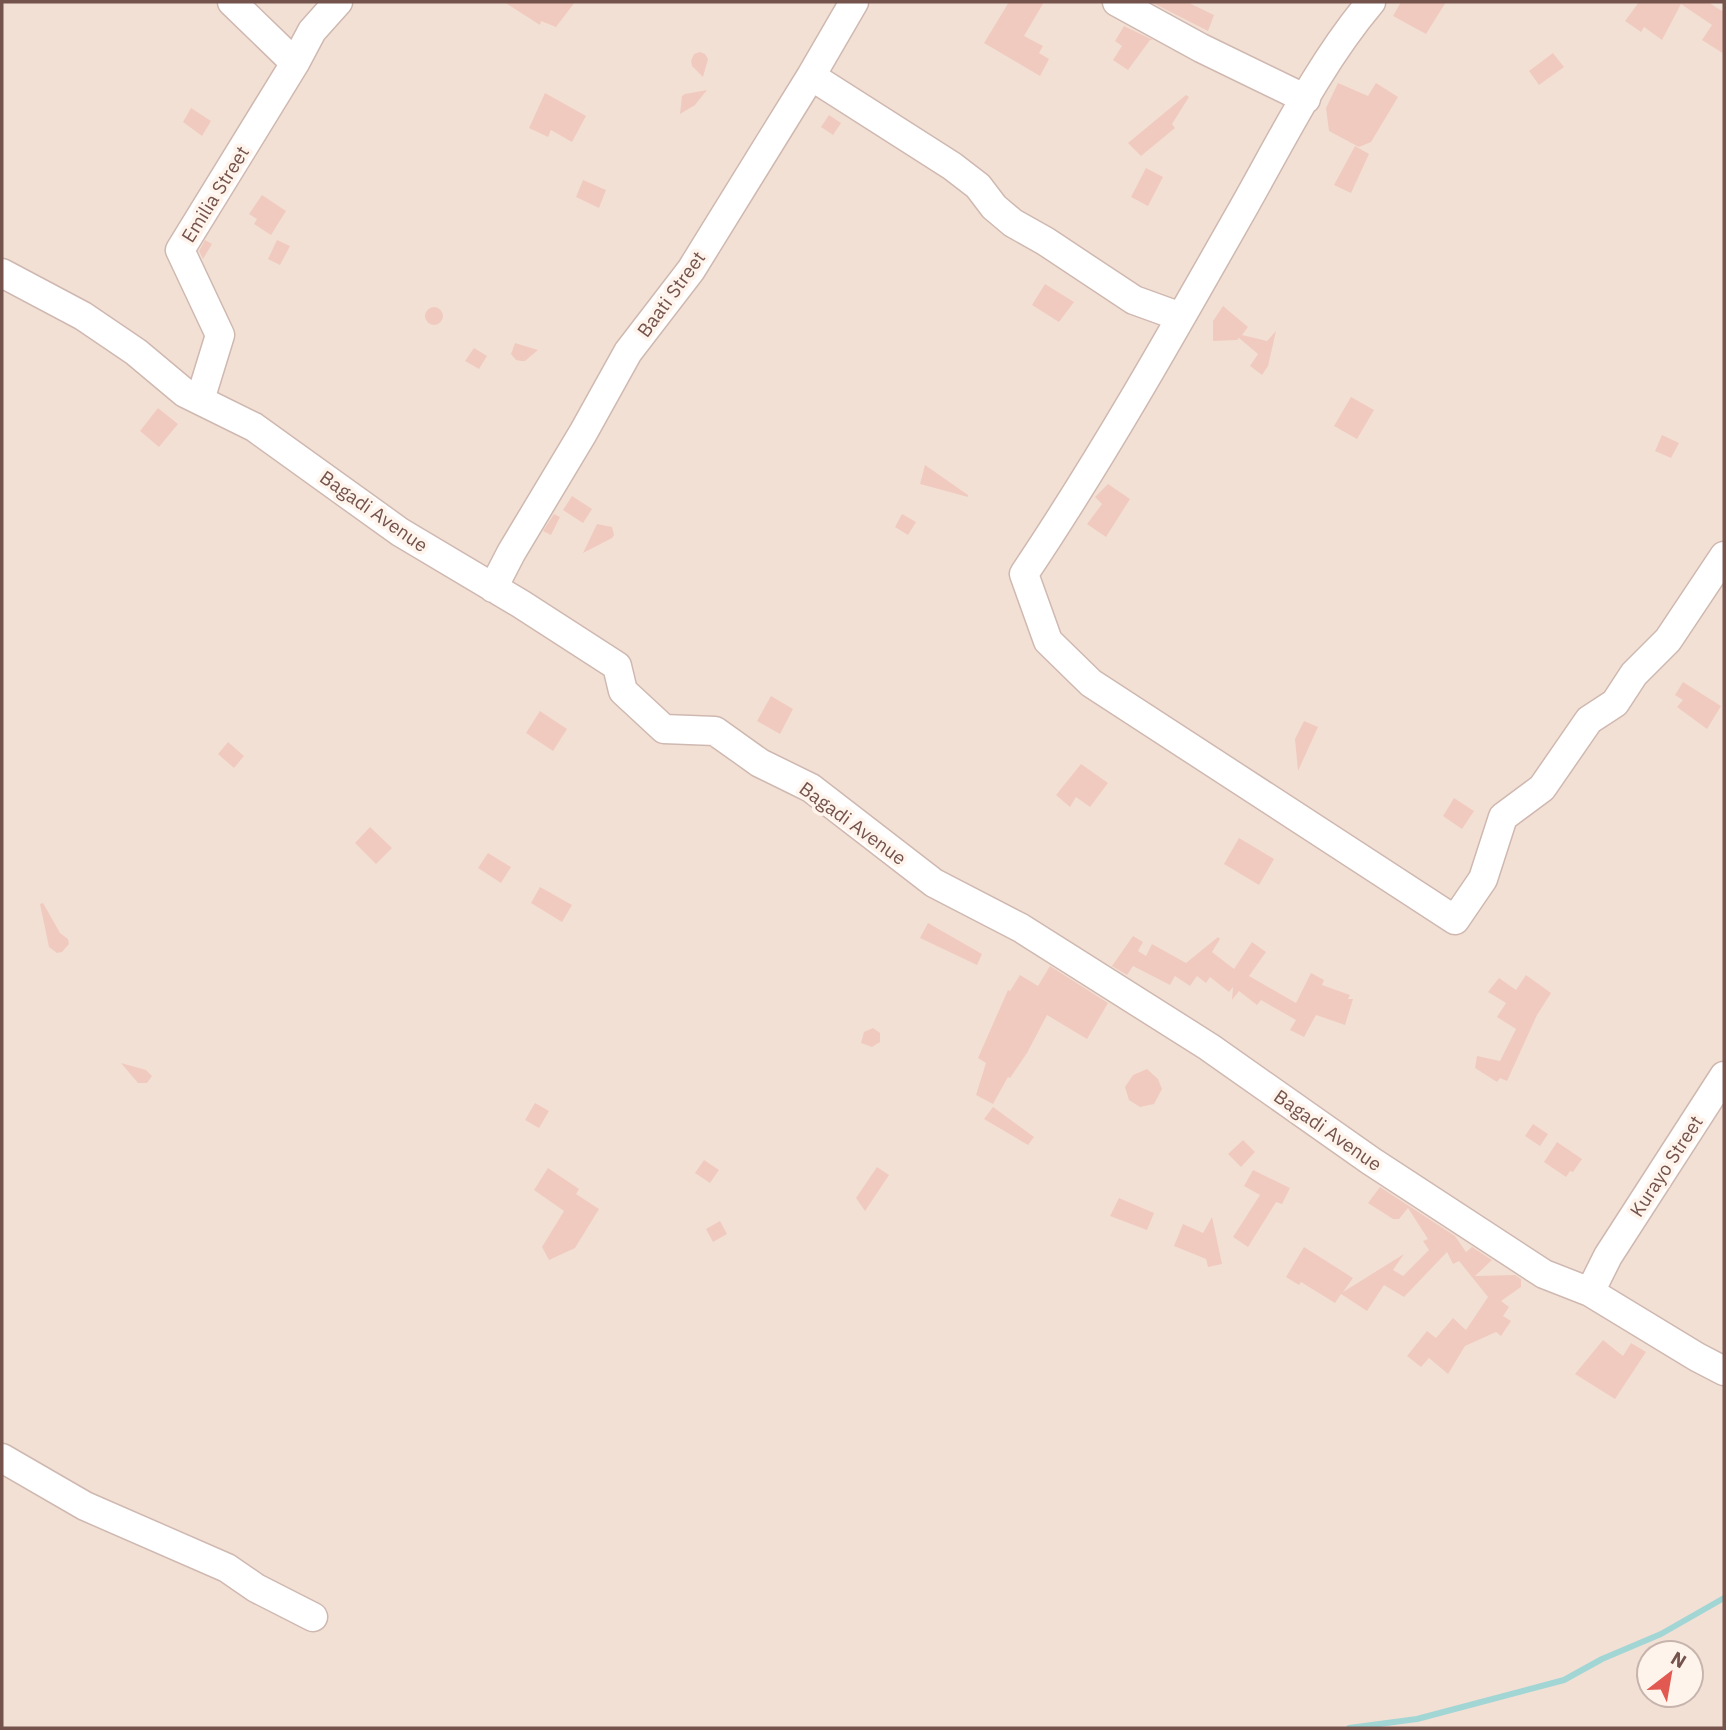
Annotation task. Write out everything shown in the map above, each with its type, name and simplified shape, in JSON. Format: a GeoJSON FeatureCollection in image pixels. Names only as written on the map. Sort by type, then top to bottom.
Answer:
{"type":"FeatureCollection","features":[{"type":"Feature","properties":{"kind":"street"},"geometry":{"type":"LineString","coordinates":[[232,2],[295,63]]}},
{"type":"Feature","properties":{"kind":"street","name":"Emilia Street"},"geometry":{"type":"LineString","coordinates":[[200,400],[220,335],[180,250],[312,31],[338,2]]}},
{"type":"Feature","properties":{"kind":"street","name":"Baati Street"},"geometry":{"type":"LineString","coordinates":[[494,589],[511,553],[628,352],[691,270],[854,2]]}},
{"type":"Feature","properties":{"kind":"street"},"geometry":{"type":"LineString","coordinates":[[1117,2],[1201,48],[1306,99]]}},
{"type":"Feature","properties":{"kind":"street"},"geometry":{"type":"LineString","coordinates":[[1371,2],[1354,22],[1306,99],[1074,499],[1024,574],[1048,641],[1091,683],[1455,920],[1483,878],[1503,817],[1542,788],[1589,720],[1615,703],[1634,674],[1668,639],[1724,556]]}},
{"type":"Feature","properties":{"kind":"street"},"geometry":{"type":"LineString","coordinates":[[811,76],[952,166],[978,186],[1013,223],[1134,300],[1181,317]]}},
{"type":"Feature","properties":{"kind":"street","name":"Bagadi Avenue"},"geometry":{"type":"LineString","coordinates":[[2,273],[83,316],[136,352],[185,393],[254,427],[400,532],[617,666],[623,691],[664,729],[715,731],[760,763],[811,788],[934,883],[1021,928],[1209,1047],[1371,1161],[1544,1274],[1590,1292],[1724,1371]]}},
{"type":"Feature","properties":{"kind":"street","name":"Kurayo Street"},"geometry":{"type":"LineString","coordinates":[[1590,1292],[1608,1256],[1724,1076]]}},
{"type":"Feature","properties":{"kind":"street"},"geometry":{"type":"LineString","coordinates":[[2,1458],[85,1506],[227,1568],[256,1588],[313,1617]]}},
{"type":"Feature","properties":{"kind":"shaded area"},"geometry":{"type":"Polygon","coordinates":[[[2,2],[1724,2],[1724,1728],[2,1728],[2,2]]]}},
{"type":"Feature","properties":{"kind":"building"},"geometry":{"type":"Polygon","coordinates":[[[504,2],[575,2],[556,27],[541,21],[540,25],[504,2]]]}},
{"type":"Feature","properties":{"kind":"building"},"geometry":{"type":"Polygon","coordinates":[[[1009,2],[1044,2],[1024,36],[1043,46],[1039,53],[1049,59],[1040,76],[984,43],[1009,2]]]}},
{"type":"Feature","properties":{"kind":"building"},"geometry":{"type":"Polygon","coordinates":[[[1151,2],[1187,2],[1214,15],[1208,31],[1151,2]]]}},
{"type":"Feature","properties":{"kind":"building"},"geometry":{"type":"Polygon","coordinates":[[[1401,2],[1446,2],[1426,34],[1393,16],[1401,2]]]}},
{"type":"Feature","properties":{"kind":"building"},"geometry":{"type":"Polygon","coordinates":[[[1639,2],[1708,2],[1722,11],[1724,7],[1724,54],[1702,40],[1712,25],[1681,4],[1662,40],[1644,27],[1641,32],[1625,21],[1639,2]]]}},
{"type":"Feature","properties":{"kind":"building"},"geometry":{"type":"Polygon","coordinates":[[[1124,26],[1153,40],[1150,40],[1128,70],[1113,60],[1122,46],[1115,41],[1124,26]]]}},
{"type":"Feature","properties":{"kind":"building"},"geometry":{"type":"Polygon","coordinates":[[[700,52],[708,59],[703,77],[692,66],[691,61],[694,54],[700,52]]]}},
{"type":"Feature","properties":{"kind":"building"},"geometry":{"type":"Polygon","coordinates":[[[1553,53],[1564,67],[1539,85],[1529,71],[1553,53]]]}},
{"type":"Feature","properties":{"kind":"building"},"geometry":{"type":"Polygon","coordinates":[[[1338,83],[1368,96],[1376,83],[1398,97],[1371,142],[1359,147],[1329,131],[1326,108],[1338,83]]]}},
{"type":"Feature","properties":{"kind":"building"},"geometry":{"type":"Polygon","coordinates":[[[707,90],[695,105],[680,114],[682,96],[707,90]]]}},
{"type":"Feature","properties":{"kind":"building"},"geometry":{"type":"Polygon","coordinates":[[[545,93],[586,116],[572,142],[551,130],[548,137],[529,128],[545,93]]]}},
{"type":"Feature","properties":{"kind":"building"},"geometry":{"type":"Polygon","coordinates":[[[1186,95],[1189,97],[1172,124],[1175,128],[1141,156],[1128,143],[1186,95]]]}},
{"type":"Feature","properties":{"kind":"building"},"geometry":{"type":"Polygon","coordinates":[[[191,108],[211,121],[202,136],[183,122],[191,108]]]}},
{"type":"Feature","properties":{"kind":"building"},"geometry":{"type":"Polygon","coordinates":[[[829,115],[841,123],[833,135],[821,127],[829,115]]]}},
{"type":"Feature","properties":{"kind":"building"},"geometry":{"type":"Polygon","coordinates":[[[1355,146],[1369,154],[1351,193],[1334,185],[1355,146]]]}},
{"type":"Feature","properties":{"kind":"building"},"geometry":{"type":"Polygon","coordinates":[[[1146,168],[1163,177],[1148,206],[1131,197],[1146,168]]]}},
{"type":"Feature","properties":{"kind":"building"},"geometry":{"type":"Polygon","coordinates":[[[583,180],[606,190],[599,208],[576,197],[583,180]]]}},
{"type":"Feature","properties":{"kind":"building"},"geometry":{"type":"Polygon","coordinates":[[[262,195],[286,211],[271,235],[254,224],[257,219],[249,214],[262,195]]]}},
{"type":"Feature","properties":{"kind":"building"},"geometry":{"type":"Polygon","coordinates":[[[205,240],[212,244],[203,259],[199,251],[205,240]]]}},
{"type":"Feature","properties":{"kind":"building"},"geometry":{"type":"Polygon","coordinates":[[[277,240],[290,246],[280,265],[268,259],[277,240]]]}},
{"type":"Feature","properties":{"kind":"building"},"geometry":{"type":"Polygon","coordinates":[[[1045,284],[1074,302],[1059,322],[1032,305],[1045,284]]]}},
{"type":"Feature","properties":{"kind":"building"},"geometry":{"type":"Polygon","coordinates":[[[1223,306],[1248,327],[1242,335],[1267,341],[1276,331],[1268,366],[1262,375],[1250,366],[1258,354],[1239,338],[1213,341],[1213,321],[1223,306]]]}},
{"type":"Feature","properties":{"kind":"building"},"geometry":{"type":"Polygon","coordinates":[[[434,307],[440,310],[443,316],[440,322],[434,325],[428,322],[425,316],[428,310],[434,307]]]}},
{"type":"Feature","properties":{"kind":"building"},"geometry":{"type":"Polygon","coordinates":[[[515,343],[538,350],[525,361],[516,360],[511,354],[515,343]]]}},
{"type":"Feature","properties":{"kind":"building"},"geometry":{"type":"Polygon","coordinates":[[[474,348],[487,356],[479,369],[465,361],[474,348]]]}},
{"type":"Feature","properties":{"kind":"building"},"geometry":{"type":"Polygon","coordinates":[[[1351,397],[1374,410],[1357,439],[1334,426],[1351,397]]]}},
{"type":"Feature","properties":{"kind":"building"},"geometry":{"type":"Polygon","coordinates":[[[158,408],[178,424],[159,447],[140,431],[158,408]]]}},
{"type":"Feature","properties":{"kind":"building"},"geometry":{"type":"Polygon","coordinates":[[[1662,435],[1679,443],[1671,458],[1655,451],[1662,435]]]}},
{"type":"Feature","properties":{"kind":"building"},"geometry":{"type":"Polygon","coordinates":[[[925,465],[968,495],[968,497],[920,484],[925,465]]]}},
{"type":"Feature","properties":{"kind":"building"},"geometry":{"type":"Polygon","coordinates":[[[1108,484],[1130,499],[1106,537],[1087,524],[1102,504],[1095,497],[1108,484]]]}},
{"type":"Feature","properties":{"kind":"building"},"geometry":{"type":"Polygon","coordinates":[[[572,496],[592,509],[583,523],[563,510],[572,496]]]}},
{"type":"Feature","properties":{"kind":"building"},"geometry":{"type":"Polygon","coordinates":[[[554,514],[560,517],[551,535],[543,531],[554,514]]]}},
{"type":"Feature","properties":{"kind":"building"},"geometry":{"type":"Polygon","coordinates":[[[902,514],[916,522],[908,535],[895,527],[902,514]]]}},
{"type":"Feature","properties":{"kind":"building"},"geometry":{"type":"Polygon","coordinates":[[[597,524],[612,527],[614,535],[583,553],[597,524]]]}},
{"type":"Feature","properties":{"kind":"building"},"geometry":{"type":"Polygon","coordinates":[[[1683,682],[1721,706],[1707,729],[1677,707],[1683,700],[1675,695],[1683,682]]]}},
{"type":"Feature","properties":{"kind":"building"},"geometry":{"type":"Polygon","coordinates":[[[771,696],[793,709],[780,734],[757,721],[771,696]]]}},
{"type":"Feature","properties":{"kind":"building"},"geometry":{"type":"Polygon","coordinates":[[[540,711],[567,729],[553,751],[526,733],[540,711]]]}},
{"type":"Feature","properties":{"kind":"building"},"geometry":{"type":"Polygon","coordinates":[[[1304,721],[1318,727],[1298,771],[1295,739],[1304,721]]]}},
{"type":"Feature","properties":{"kind":"building"},"geometry":{"type":"Polygon","coordinates":[[[228,742],[244,756],[234,768],[218,754],[228,742]]]}},
{"type":"Feature","properties":{"kind":"building"},"geometry":{"type":"Polygon","coordinates":[[[1081,764],[1108,783],[1090,807],[1076,797],[1070,807],[1056,795],[1081,764]]]}},
{"type":"Feature","properties":{"kind":"building"},"geometry":{"type":"Polygon","coordinates":[[[1454,798],[1474,811],[1462,829],[1443,816],[1454,798]]]}},
{"type":"Feature","properties":{"kind":"building"},"geometry":{"type":"Polygon","coordinates":[[[370,827],[392,848],[376,864],[355,843],[370,827]]]}},
{"type":"Feature","properties":{"kind":"building"},"geometry":{"type":"Polygon","coordinates":[[[1239,838],[1274,859],[1259,885],[1224,864],[1239,838]]]}},
{"type":"Feature","properties":{"kind":"building"},"geometry":{"type":"Polygon","coordinates":[[[488,853],[511,867],[501,883],[478,868],[488,853]]]}},
{"type":"Feature","properties":{"kind":"building"},"geometry":{"type":"Polygon","coordinates":[[[540,887],[572,905],[562,922],[531,903],[540,887]]]}},
{"type":"Feature","properties":{"kind":"building"},"geometry":{"type":"Polygon","coordinates":[[[43,903],[60,933],[68,939],[69,944],[62,952],[57,953],[49,947],[40,904],[43,903]]]}},
{"type":"Feature","properties":{"kind":"building"},"geometry":{"type":"Polygon","coordinates":[[[928,923],[982,954],[977,965],[920,938],[928,923]]]}},
{"type":"Feature","properties":{"kind":"building"},"geometry":{"type":"Polygon","coordinates":[[[1133,936],[1143,942],[1138,951],[1146,956],[1152,944],[1186,963],[1218,937],[1220,939],[1212,952],[1234,969],[1252,942],[1266,952],[1249,976],[1296,1003],[1311,973],[1324,980],[1322,985],[1350,995],[1348,999],[1353,999],[1345,1025],[1316,1015],[1304,1037],[1290,1030],[1296,1020],[1261,1000],[1257,1005],[1239,991],[1232,1000],[1233,987],[1229,992],[1210,977],[1206,983],[1197,976],[1190,986],[1175,976],[1170,985],[1133,966],[1127,975],[1112,966],[1133,936]]]}},
{"type":"Feature","properties":{"kind":"building"},"geometry":{"type":"Polygon","coordinates":[[[1050,966],[1108,1003],[1087,1039],[1047,1015],[1027,1053],[1010,1078],[1008,1077],[993,1104],[976,1095],[986,1063],[978,1058],[1008,990],[1010,991],[1020,975],[1038,986],[1050,966]]]}},
{"type":"Feature","properties":{"kind":"building"},"geometry":{"type":"Polygon","coordinates":[[[1526,975],[1551,993],[1537,1015],[1507,1081],[1500,1078],[1497,1082],[1475,1068],[1477,1056],[1500,1061],[1516,1029],[1497,1017],[1506,1003],[1488,992],[1499,978],[1516,990],[1526,975]]]}},
{"type":"Feature","properties":{"kind":"building"},"geometry":{"type":"Polygon","coordinates":[[[873,1028],[880,1033],[880,1042],[872,1047],[861,1043],[864,1032],[873,1028]]]}},
{"type":"Feature","properties":{"kind":"building"},"geometry":{"type":"Polygon","coordinates":[[[121,1063],[146,1070],[152,1076],[147,1083],[138,1083],[121,1063]]]}},
{"type":"Feature","properties":{"kind":"building"},"geometry":{"type":"Polygon","coordinates":[[[1147,1069],[1158,1079],[1162,1089],[1154,1104],[1140,1107],[1129,1100],[1125,1087],[1133,1075],[1147,1069]]]}},
{"type":"Feature","properties":{"kind":"building"},"geometry":{"type":"Polygon","coordinates":[[[535,1103],[549,1111],[539,1128],[525,1120],[535,1103]]]}},
{"type":"Feature","properties":{"kind":"building"},"geometry":{"type":"Polygon","coordinates":[[[993,1107],[1034,1137],[1028,1145],[984,1119],[993,1107]]]}},
{"type":"Feature","properties":{"kind":"building"},"geometry":{"type":"Polygon","coordinates":[[[1533,1124],[1548,1134],[1540,1146],[1525,1136],[1533,1124]]]}},
{"type":"Feature","properties":{"kind":"building"},"geometry":{"type":"Polygon","coordinates":[[[1243,1140],[1255,1152],[1241,1167],[1228,1154],[1243,1140]]]}},
{"type":"Feature","properties":{"kind":"building"},"geometry":{"type":"Polygon","coordinates":[[[1557,1142],[1582,1159],[1566,1177],[1544,1162],[1557,1142]]]}},
{"type":"Feature","properties":{"kind":"building"},"geometry":{"type":"Polygon","coordinates":[[[704,1160],[719,1170],[710,1183],[695,1173],[704,1160]]]}},
{"type":"Feature","properties":{"kind":"building"},"geometry":{"type":"Polygon","coordinates":[[[877,1167],[889,1175],[865,1211],[856,1198],[877,1167]]]}},
{"type":"Feature","properties":{"kind":"building"},"geometry":{"type":"Polygon","coordinates":[[[548,1168],[579,1189],[576,1194],[599,1209],[575,1248],[549,1260],[542,1247],[564,1211],[534,1190],[548,1168]]]}},
{"type":"Feature","properties":{"kind":"building"},"geometry":{"type":"Polygon","coordinates":[[[1253,1170],[1290,1188],[1282,1204],[1276,1202],[1248,1247],[1233,1237],[1260,1195],[1244,1186],[1253,1170]]]}},
{"type":"Feature","properties":{"kind":"building"},"geometry":{"type":"Polygon","coordinates":[[[1380,1187],[1455,1236],[1466,1252],[1472,1247],[1492,1260],[1475,1276],[1515,1275],[1521,1279],[1521,1287],[1501,1301],[1509,1307],[1503,1316],[1511,1321],[1501,1336],[1496,1332],[1465,1346],[1448,1374],[1429,1358],[1421,1367],[1407,1356],[1427,1331],[1436,1338],[1453,1318],[1466,1330],[1488,1297],[1459,1261],[1453,1264],[1447,1252],[1404,1297],[1384,1285],[1367,1311],[1341,1294],[1335,1303],[1301,1282],[1299,1285],[1286,1277],[1304,1247],[1353,1278],[1343,1292],[1404,1254],[1393,1270],[1403,1276],[1429,1250],[1423,1241],[1428,1239],[1408,1208],[1399,1219],[1393,1219],[1368,1203],[1380,1187]]]}},
{"type":"Feature","properties":{"kind":"building"},"geometry":{"type":"Polygon","coordinates":[[[1119,1198],[1154,1213],[1147,1230],[1110,1216],[1119,1198]]]}},
{"type":"Feature","properties":{"kind":"building"},"geometry":{"type":"Polygon","coordinates":[[[1212,1217],[1222,1264],[1208,1267],[1206,1259],[1174,1246],[1183,1224],[1203,1233],[1212,1217]]]}},
{"type":"Feature","properties":{"kind":"building"},"geometry":{"type":"Polygon","coordinates":[[[720,1221],[727,1234],[713,1242],[706,1229],[720,1221]]]}},
{"type":"Feature","properties":{"kind":"building"},"geometry":{"type":"Polygon","coordinates":[[[1603,1340],[1623,1356],[1631,1343],[1646,1352],[1615,1399],[1575,1374],[1603,1340]]]}},
{"type":"Feature","properties":{"kind":"waterway"},"geometry":{"type":"LineString","coordinates":[[1349,1728],[1417,1719],[1564,1680],[1602,1659],[1661,1634],[1724,1598]]}}]}
